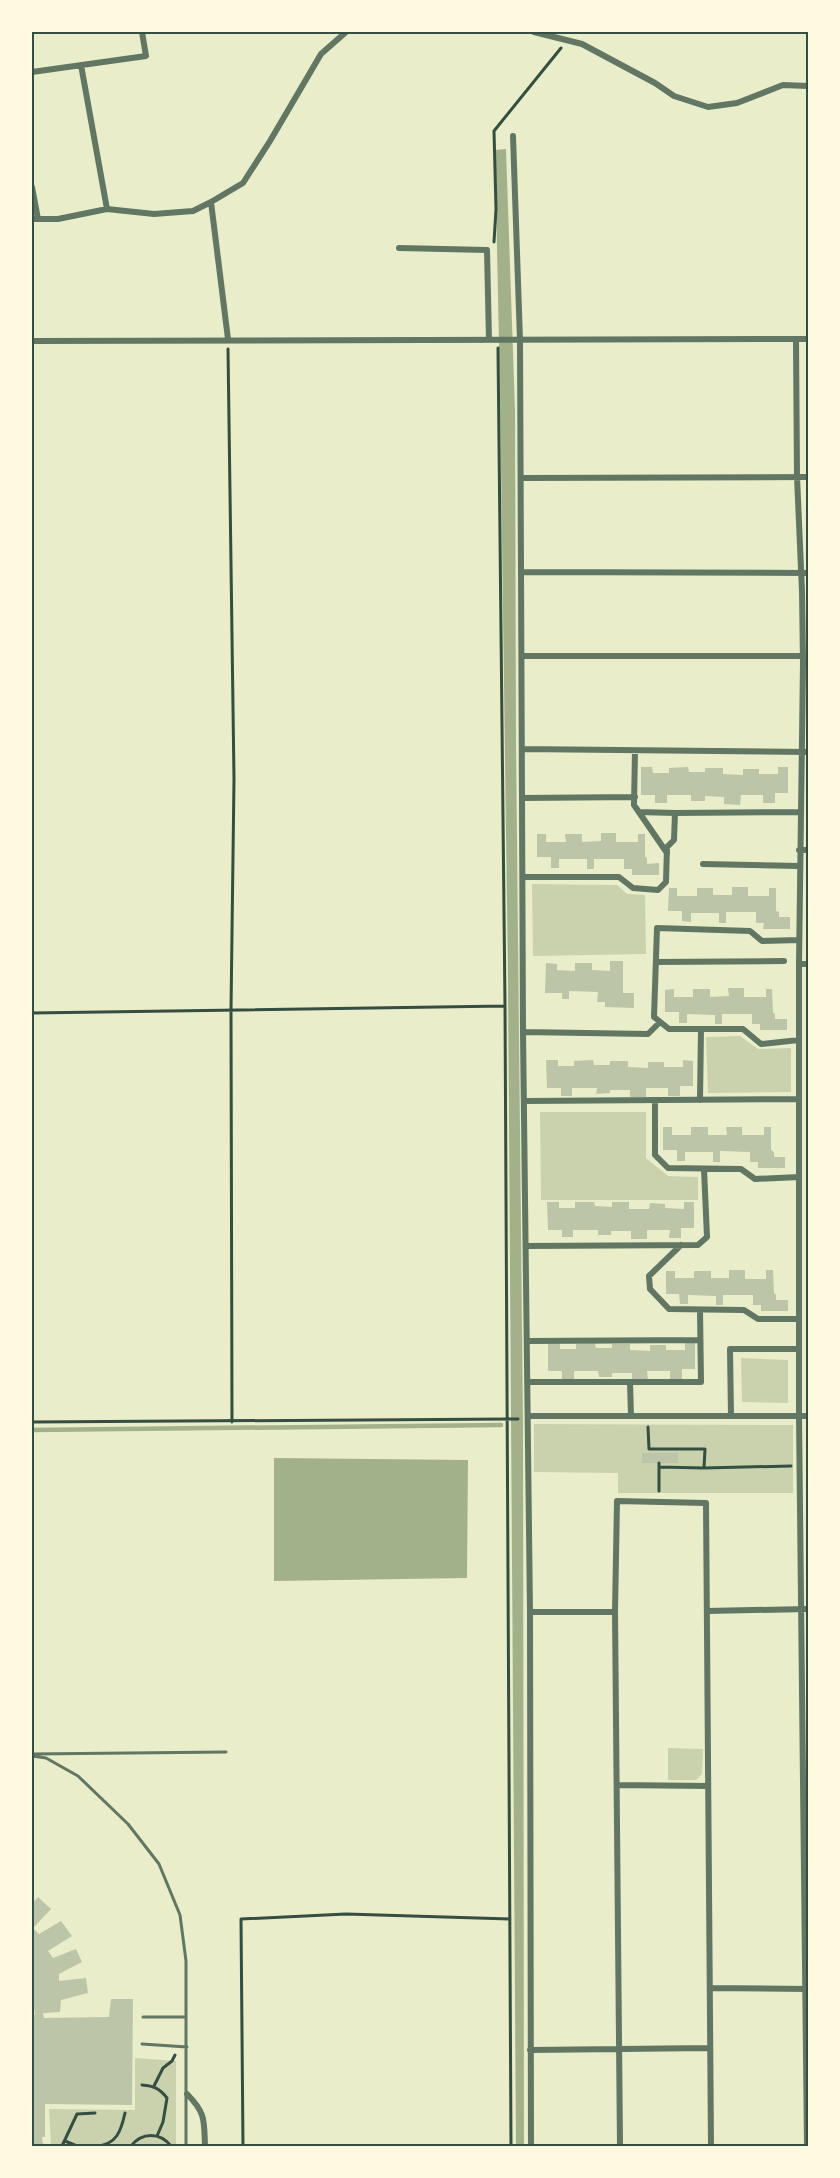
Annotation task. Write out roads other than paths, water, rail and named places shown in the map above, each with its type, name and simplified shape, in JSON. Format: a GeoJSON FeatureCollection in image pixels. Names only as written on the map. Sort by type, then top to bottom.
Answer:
{"type":"FeatureCollection","features":[{"type":"Feature","properties":{"kind":"street"},"geometry":{"type":"LineString","coordinates":[[32,72],[146,56],[142,32]]}},
{"type":"Feature","properties":{"kind":"street"},"geometry":{"type":"LineString","coordinates":[[32,187],[35,219],[58,219],[107,209],[154,214],[193,211],[243,183],[321,54],[346,32]]}},
{"type":"Feature","properties":{"kind":"street"},"geometry":{"type":"LineString","coordinates":[[534,32],[582,44],[655,83],[674,96],[708,107],[737,103],[783,85],[808,86]]}},
{"type":"Feature","properties":{"kind":"street"},"geometry":{"type":"LineString","coordinates":[[81,64],[107,209]]}},
{"type":"Feature","properties":{"kind":"street"},"geometry":{"type":"LineString","coordinates":[[513,136],[521,478],[523,1032],[526,1101],[530,1612],[531,2146]]}},
{"type":"Feature","properties":{"kind":"street"},"geometry":{"type":"LineString","coordinates":[[211,202],[228,339]]}},
{"type":"Feature","properties":{"kind":"street"},"geometry":{"type":"LineString","coordinates":[[399,248],[487,250],[489,340]]}},
{"type":"Feature","properties":{"kind":"street"},"geometry":{"type":"LineString","coordinates":[[796,339],[796,477],[804,661],[799,815],[799,1416],[800,1508],[805,1609],[807,2146]]}},
{"type":"Feature","properties":{"kind":"street"},"geometry":{"type":"LineString","coordinates":[[32,341],[808,339]]}},
{"type":"Feature","properties":{"kind":"street"},"geometry":{"type":"LineString","coordinates":[[521,478],[808,477]]}},
{"type":"Feature","properties":{"kind":"street"},"geometry":{"type":"LineString","coordinates":[[521,572],[808,573]]}},
{"type":"Feature","properties":{"kind":"street"},"geometry":{"type":"LineString","coordinates":[[522,657],[804,661]]}},
{"type":"Feature","properties":{"kind":"street"},"geometry":{"type":"LineString","coordinates":[[522,749],[808,752]]}},
{"type":"Feature","properties":{"kind":"street"},"geometry":{"type":"LineString","coordinates":[[635,751],[634,805],[667,854]]}},
{"type":"Feature","properties":{"kind":"street"},"geometry":{"type":"LineString","coordinates":[[522,798],[635,797]]}},
{"type":"Feature","properties":{"kind":"street"},"geometry":{"type":"LineString","coordinates":[[639,812],[799,815],[808,818]]}},
{"type":"Feature","properties":{"kind":"street"},"geometry":{"type":"LineString","coordinates":[[523,877],[619,877],[633,888],[657,890],[666,882],[667,854],[668,847],[674,840],[675,813]]}},
{"type":"Feature","properties":{"kind":"street"},"geometry":{"type":"LineString","coordinates":[[799,850],[808,850]]}},
{"type":"Feature","properties":{"kind":"street"},"geometry":{"type":"LineString","coordinates":[[703,864],[799,866]]}},
{"type":"Feature","properties":{"kind":"street"},"geometry":{"type":"LineString","coordinates":[[799,918],[808,918]]}},
{"type":"Feature","properties":{"kind":"street"},"geometry":{"type":"LineString","coordinates":[[799,940],[762,941],[750,930],[657,928],[654,1017],[669,1029],[743,1029],[761,1044],[799,1040]]}},
{"type":"Feature","properties":{"kind":"street"},"geometry":{"type":"LineString","coordinates":[[656,962],[784,962]]}},
{"type":"Feature","properties":{"kind":"street"},"geometry":{"type":"LineString","coordinates":[[799,964],[808,964]]}},
{"type":"Feature","properties":{"kind":"street"},"geometry":{"type":"LineString","coordinates":[[523,1032],[648,1034],[660,1022]]}},
{"type":"Feature","properties":{"kind":"street"},"geometry":{"type":"LineString","coordinates":[[700,1029],[700,1100]]}},
{"type":"Feature","properties":{"kind":"street"},"geometry":{"type":"LineString","coordinates":[[799,1078],[808,1078]]}},
{"type":"Feature","properties":{"kind":"street"},"geometry":{"type":"LineString","coordinates":[[526,1101],[799,1099]]}},
{"type":"Feature","properties":{"kind":"street"},"geometry":{"type":"LineString","coordinates":[[655,1100],[655,1155],[668,1168],[741,1169],[755,1179],[799,1179],[808,1182]]}},
{"type":"Feature","properties":{"kind":"street"},"geometry":{"type":"LineString","coordinates":[[527,1246],[698,1245],[708,1237],[704,1168]]}},
{"type":"Feature","properties":{"kind":"street"},"geometry":{"type":"LineString","coordinates":[[681,1245],[649,1276],[650,1289],[669,1310],[744,1310],[758,1319],[799,1319]]}},
{"type":"Feature","properties":{"kind":"street"},"geometry":{"type":"LineString","coordinates":[[799,1279],[808,1279]]}},
{"type":"Feature","properties":{"kind":"street"},"geometry":{"type":"LineString","coordinates":[[528,1382],[701,1382],[700,1310]]}},
{"type":"Feature","properties":{"kind":"street"},"geometry":{"type":"LineString","coordinates":[[528,1341],[700,1340]]}},
{"type":"Feature","properties":{"kind":"street"},"geometry":{"type":"LineString","coordinates":[[731,1416],[730,1349],[799,1349]]}},
{"type":"Feature","properties":{"kind":"street"},"geometry":{"type":"LineString","coordinates":[[630,1382],[631,1416]]}},
{"type":"Feature","properties":{"kind":"street"},"geometry":{"type":"LineString","coordinates":[[528,1416],[808,1416]]}},
{"type":"Feature","properties":{"kind":"street"},"geometry":{"type":"LineString","coordinates":[[620,2146],[615,1612],[617,1501],[706,1503],[711,2146]]}},
{"type":"Feature","properties":{"kind":"street"},"geometry":{"type":"LineString","coordinates":[[800,1508],[808,1508]]}},
{"type":"Feature","properties":{"kind":"street"},"geometry":{"type":"LineString","coordinates":[[707,1611],[805,1609]]}},
{"type":"Feature","properties":{"kind":"street"},"geometry":{"type":"LineString","coordinates":[[530,1612],[615,1612]]}},
{"type":"Feature","properties":{"kind":"street"},"geometry":{"type":"LineString","coordinates":[[617,1785],[708,1786]]}},
{"type":"Feature","properties":{"kind":"street"},"geometry":{"type":"LineString","coordinates":[[710,1988],[807,1989]]}},
{"type":"Feature","properties":{"kind":"street"},"geometry":{"type":"LineString","coordinates":[[530,2050],[709,2048]]}},
{"type":"Feature","properties":{"kind":"street"},"geometry":{"type":"LineString","coordinates":[[187,2094],[200,2107],[204,2122],[205,2146]]}},
{"type":"Feature","properties":{"kind":"lane"},"geometry":{"type":"LineString","coordinates":[[32,1755],[226,1752]]}},
{"type":"Feature","properties":{"kind":"lane"},"geometry":{"type":"LineString","coordinates":[[32,1755],[46,1758],[78,1776],[128,1824],[159,1864],[180,1915],[186,1961],[186,2146]]}},
{"type":"Feature","properties":{"kind":"lane"},"geometry":{"type":"LineString","coordinates":[[143,2017],[186,2017]]}},
{"type":"Feature","properties":{"kind":"lane"},"geometry":{"type":"LineString","coordinates":[[142,2044],[187,2048]]}},
{"type":"Feature","properties":{"kind":"waterway"},"geometry":{"type":"LineString","coordinates":[[32,1430],[501,1425]]}}]}
